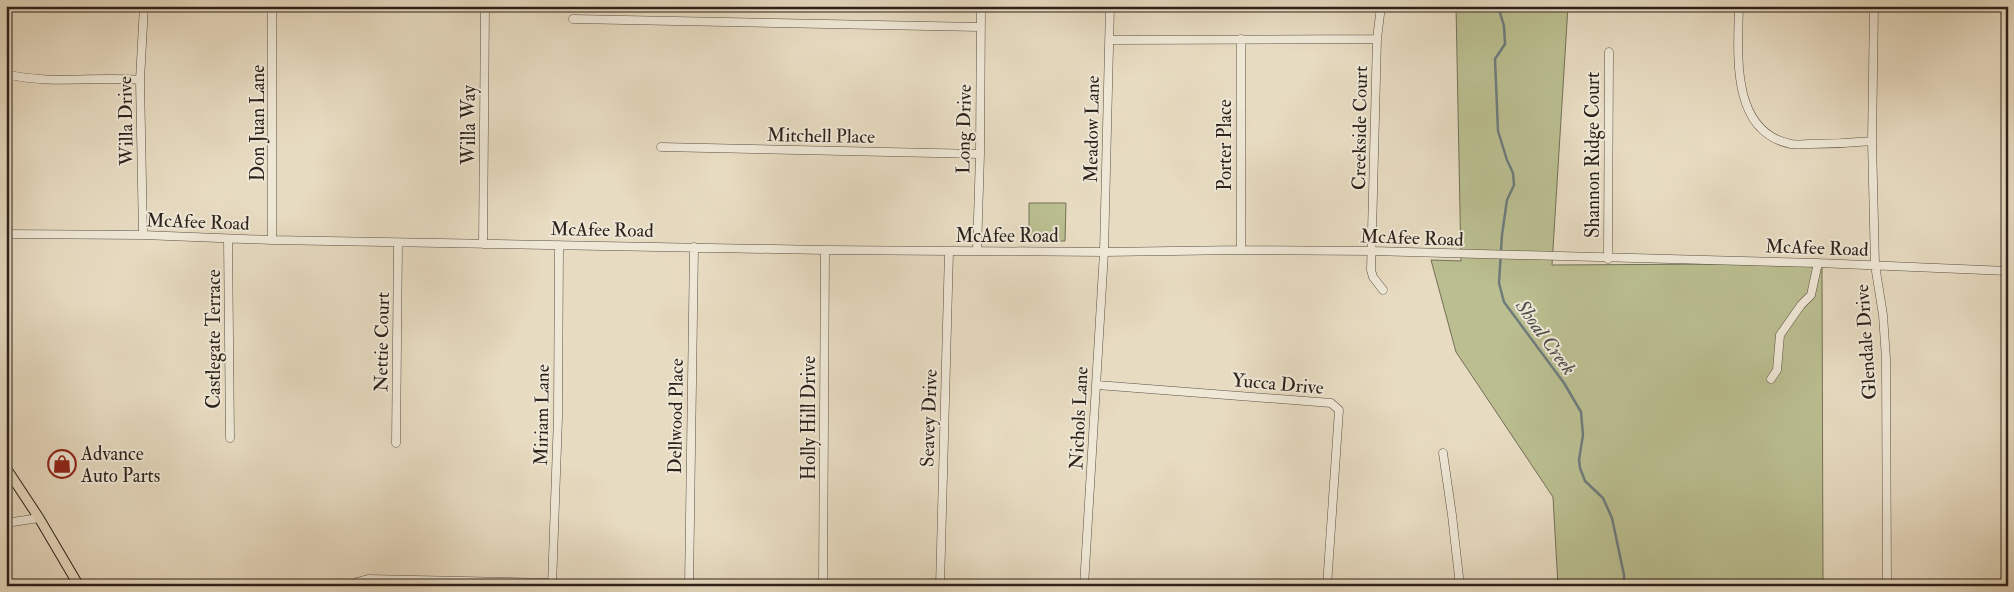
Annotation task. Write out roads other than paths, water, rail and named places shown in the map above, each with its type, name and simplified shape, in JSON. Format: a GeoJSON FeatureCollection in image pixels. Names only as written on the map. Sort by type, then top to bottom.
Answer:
{"type":"FeatureCollection","features":[{"type":"Feature","properties":{"kind":"main road"},"geometry":{"type":"LineString","coordinates":[[6,468],[39,518],[79,586]]}},
{"type":"Feature","properties":{"kind":"street","name":"Willa Drive"},"geometry":{"type":"LineString","coordinates":[[143,235],[140,80],[144,6]]}},
{"type":"Feature","properties":{"kind":"street","name":"Don Juan Lane"},"geometry":{"type":"LineString","coordinates":[[272,6],[272,240]]}},
{"type":"Feature","properties":{"kind":"street","name":"Willa Way"},"geometry":{"type":"LineString","coordinates":[[483,244],[485,6]]}},
{"type":"Feature","properties":{"kind":"street","name":"Long Drive"},"geometry":{"type":"LineString","coordinates":[[977,251],[981,6]]}},
{"type":"Feature","properties":{"kind":"street","name":"Meadow Lane"},"geometry":{"type":"LineString","coordinates":[[1104,252],[1110,6]]}},
{"type":"Feature","properties":{"kind":"street","name":"Creekside Court"},"geometry":{"type":"LineString","coordinates":[[1382,6],[1378,39],[1372,251],[1373,277],[1383,290]]}},
{"type":"Feature","properties":{"kind":"street"},"geometry":{"type":"LineString","coordinates":[[1739,6],[1738,35],[1741,81],[1745,104],[1753,121],[1770,136],[1791,144],[1872,141]]}},
{"type":"Feature","properties":{"kind":"street","name":"Glendale Drive"},"geometry":{"type":"LineString","coordinates":[[1874,6],[1872,141],[1875,265],[1883,315],[1886,359],[1887,586]]}},
{"type":"Feature","properties":{"kind":"street"},"geometry":{"type":"LineString","coordinates":[[573,19],[980,27]]}},
{"type":"Feature","properties":{"kind":"street","name":"Porter Place"},"geometry":{"type":"LineString","coordinates":[[1241,39],[1241,250]]}},
{"type":"Feature","properties":{"kind":"street"},"geometry":{"type":"LineString","coordinates":[[1109,40],[1378,39]]}},
{"type":"Feature","properties":{"kind":"street","name":"Shannon Ridge Court"},"geometry":{"type":"LineString","coordinates":[[1608,259],[1609,52]]}},
{"type":"Feature","properties":{"kind":"street"},"geometry":{"type":"LineString","coordinates":[[6,74],[39,78],[87,80],[118,78],[140,80]]}},
{"type":"Feature","properties":{"kind":"street","name":"Mitchell Place"},"geometry":{"type":"LineString","coordinates":[[662,147],[980,154]]}},
{"type":"Feature","properties":{"kind":"street","name":"McAfee Road"},"geometry":{"type":"LineString","coordinates":[[6,234],[143,235],[272,240],[825,250],[1372,251],[2008,270]]}},
{"type":"Feature","properties":{"kind":"street","name":"Castlegate Terrace"},"geometry":{"type":"LineString","coordinates":[[228,239],[230,438]]}},
{"type":"Feature","properties":{"kind":"street","name":"Nettie Court"},"geometry":{"type":"LineString","coordinates":[[396,443],[398,242]]}},
{"type":"Feature","properties":{"kind":"street","name":"Miriam Lane"},"geometry":{"type":"LineString","coordinates":[[552,584],[558,417],[559,245]]}},
{"type":"Feature","properties":{"kind":"street","name":"Dellwood Place"},"geometry":{"type":"LineString","coordinates":[[689,586],[694,247]]}},
{"type":"Feature","properties":{"kind":"street","name":"Holly Hill Drive"},"geometry":{"type":"LineString","coordinates":[[823,586],[825,250]]}},
{"type":"Feature","properties":{"kind":"street","name":"Seavey Drive"},"geometry":{"type":"LineString","coordinates":[[940,586],[949,251]]}},
{"type":"Feature","properties":{"kind":"street","name":"Nichols Lane"},"geometry":{"type":"LineString","coordinates":[[1084,586],[1104,252]]}},
{"type":"Feature","properties":{"kind":"street"},"geometry":{"type":"LineString","coordinates":[[1771,379],[1777,370],[1780,335],[1801,305],[1811,295],[1818,263]]}},
{"type":"Feature","properties":{"kind":"street"},"geometry":{"type":"LineString","coordinates":[[2007,586],[2008,379]]}},
{"type":"Feature","properties":{"kind":"street","name":"Yucca Drive"},"geometry":{"type":"LineString","coordinates":[[1097,385],[1331,403],[1339,410],[1327,586]]}},
{"type":"Feature","properties":{"kind":"street"},"geometry":{"type":"LineString","coordinates":[[1443,453],[1460,586]]}},
{"type":"Feature","properties":{"kind":"street"},"geometry":{"type":"LineString","coordinates":[[6,523],[39,518]]}},
{"type":"Feature","properties":{"kind":"street"},"geometry":{"type":"LineString","coordinates":[[352,586],[357,582],[368,579],[552,584]]}},
{"type":"Feature","properties":{"kind":"waterway","name":"Shoal Creek"},"geometry":{"type":"LineString","coordinates":[[1498,6],[1504,26],[1505,44],[1495,59],[1498,131],[1513,173],[1514,185],[1507,200],[1502,235],[1499,283],[1504,302],[1564,383],[1581,412],[1583,435],[1579,460],[1580,468],[1585,481],[1603,498],[1612,518],[1624,575],[1624,586]]}},
{"type":"Feature","properties":{"kind":"place","name":"Advance Auto Parts"},"geometry":{"type":"Point","coordinates":[62,464]}}]}
